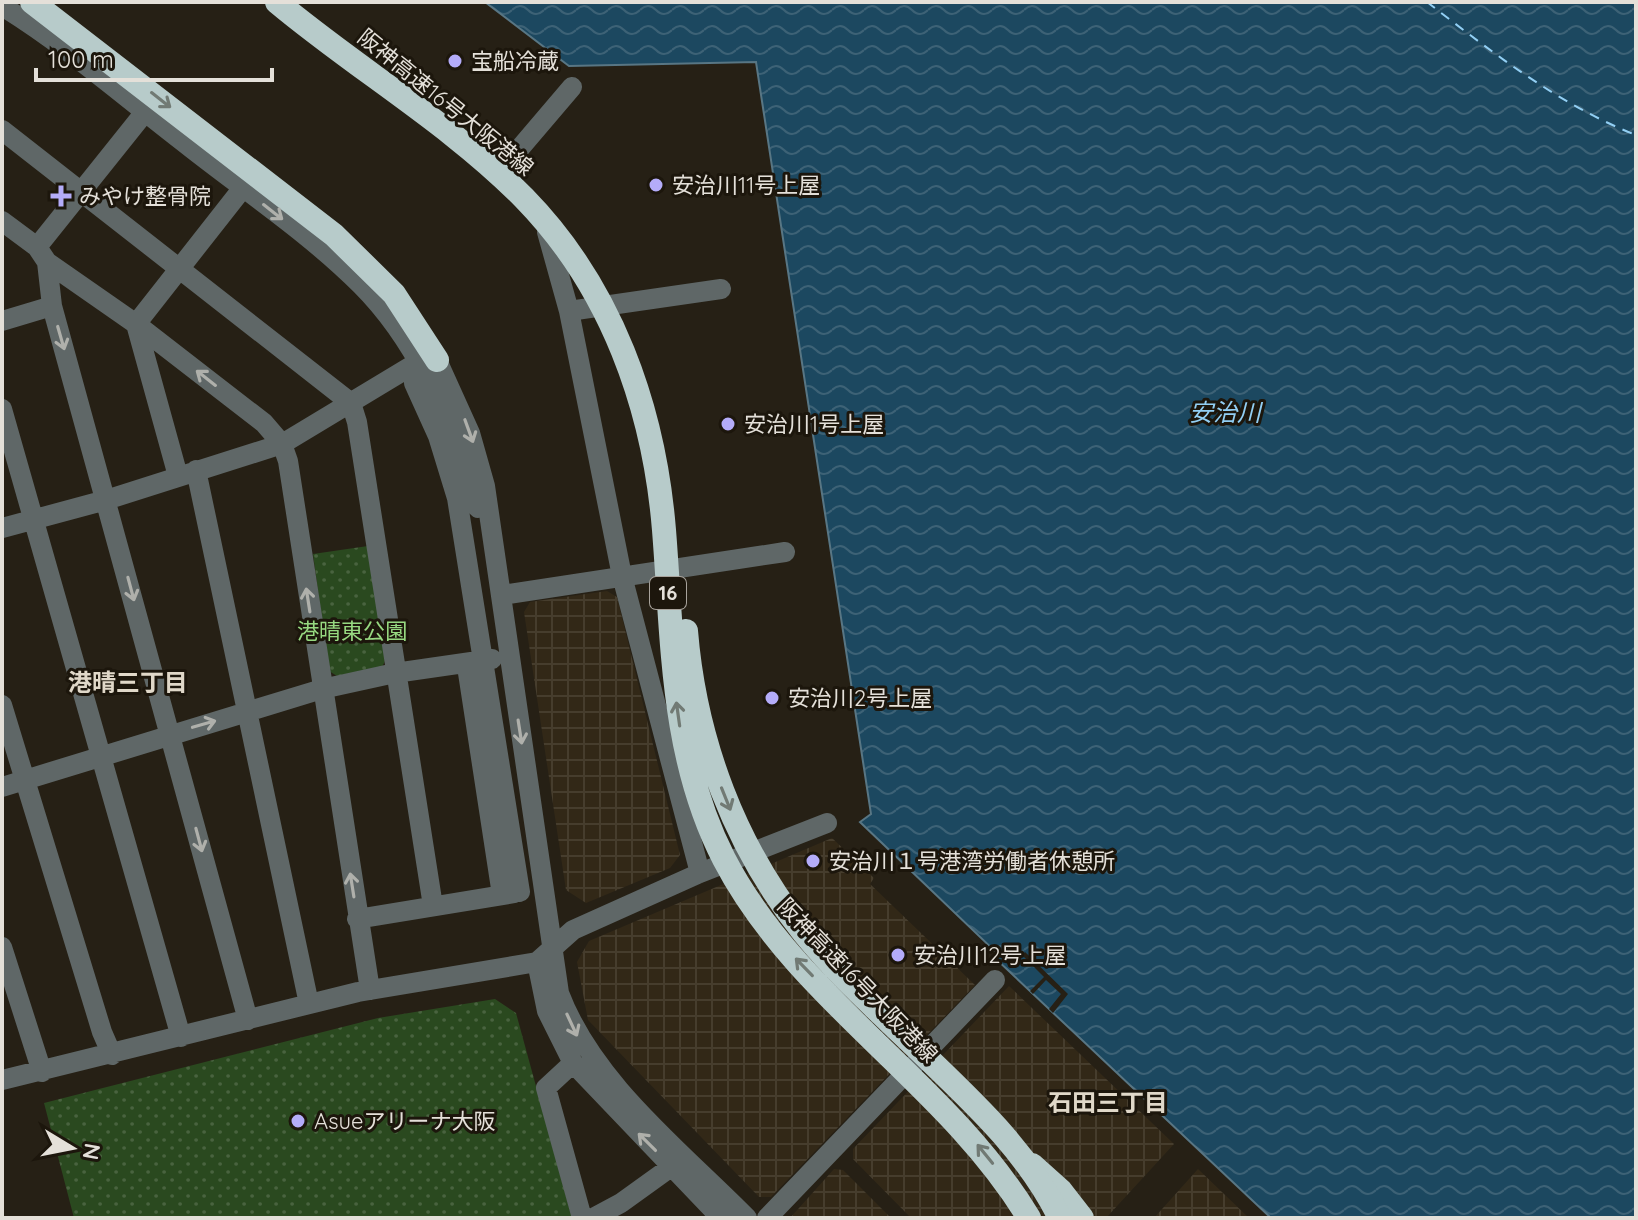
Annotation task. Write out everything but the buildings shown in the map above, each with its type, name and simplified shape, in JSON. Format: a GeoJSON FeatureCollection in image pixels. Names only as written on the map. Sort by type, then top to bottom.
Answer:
{"type":"FeatureCollection","features":[{"type":"Feature","properties":{"kind":"highway"},"geometry":{"type":"LineString","coordinates":[[32,2],[334,235],[394,294],[428,361]]}},
{"type":"Feature","properties":{"kind":"highway","name":"阪神高速16号大阪港線"},"geometry":{"type":"LineString","coordinates":[[277,2],[434,122],[522,196],[558,236],[586,276],[625,354],[644,408],[663,526],[680,727],[687,763],[711,832],[732,874],[772,932],[960,1124],[991,1160],[1029,1218]]}},
{"type":"Feature","properties":{"kind":"highway"},"geometry":{"type":"LineString","coordinates":[[288,2],[374,61]]}},
{"type":"Feature","properties":{"kind":"highway","name":"阪神高速16号大阪港線"},"geometry":{"type":"LineString","coordinates":[[301,2],[528,189],[594,272],[622,325],[653,404],[667,467],[686,640],[701,725],[714,770],[746,843],[779,900],[814,945],[1025,1158],[1060,1218]]}},
{"type":"Feature","properties":{"kind":"highway"},"geometry":{"type":"LineString","coordinates":[[1025,1158],[1061,1191],[1082,1218]]}},
{"type":"Feature","properties":{"kind":"street"},"geometry":{"type":"LineString","coordinates":[[288,2],[503,168],[538,211],[555,252],[622,576],[700,873]]}},
{"type":"Feature","properties":{"kind":"street"},"geometry":{"type":"LineString","coordinates":[[2,6],[145,112],[327,254],[363,286],[428,361],[460,406],[480,462],[502,586],[508,655],[544,888],[547,1011],[573,1063],[721,1218]]}},
{"type":"Feature","properties":{"kind":"street"},"geometry":{"type":"LineString","coordinates":[[503,168],[572,87]]}},
{"type":"Feature","properties":{"kind":"street"},"geometry":{"type":"LineString","coordinates":[[145,112],[81,192],[42,254],[52,306],[248,1020]]}},
{"type":"Feature","properties":{"kind":"street"},"geometry":{"type":"LineString","coordinates":[[2,130],[351,403],[357,422],[433,906]]}},
{"type":"Feature","properties":{"kind":"street"},"geometry":{"type":"LineString","coordinates":[[136,324],[242,189]]}},
{"type":"Feature","properties":{"kind":"street"},"geometry":{"type":"LineString","coordinates":[[2,221],[264,423],[282,444],[288,461],[370,990]]}},
{"type":"Feature","properties":{"kind":"street"},"geometry":{"type":"LineString","coordinates":[[569,311],[721,289]]}},
{"type":"Feature","properties":{"kind":"street"},"geometry":{"type":"LineString","coordinates":[[2,321],[52,306]]}},
{"type":"Feature","properties":{"kind":"street"},"geometry":{"type":"LineString","coordinates":[[136,324],[187,473],[247,711],[309,1004]]}},
{"type":"Feature","properties":{"kind":"street"},"geometry":{"type":"LineString","coordinates":[[2,528],[106,500],[282,444],[428,361]]}},
{"type":"Feature","properties":{"kind":"street"},"geometry":{"type":"LineString","coordinates":[[428,361],[414,383],[438,436],[457,498],[475,667],[511,893]]}},
{"type":"Feature","properties":{"kind":"street"},"geometry":{"type":"LineString","coordinates":[[2,409],[98,756],[181,1037]]}},
{"type":"Feature","properties":{"kind":"street"},"geometry":{"type":"LineString","coordinates":[[502,586],[622,576],[785,552]]}},
{"type":"Feature","properties":{"kind":"street"},"geometry":{"type":"LineString","coordinates":[[2,787],[322,689],[395,673],[475,667],[508,655]]}},
{"type":"Feature","properties":{"kind":"street"},"geometry":{"type":"LineString","coordinates":[[2,705],[102,1032],[112,1055]]}},
{"type":"Feature","properties":{"kind":"street"},"geometry":{"type":"LineString","coordinates":[[2,1080],[370,990],[544,956],[573,930],[700,873],[827,823]]}},
{"type":"Feature","properties":{"kind":"street"},"geometry":{"type":"LineString","coordinates":[[357,919],[544,888]]}},
{"type":"Feature","properties":{"kind":"street"},"geometry":{"type":"LineString","coordinates":[[2,947],[42,1072]]}},
{"type":"Feature","properties":{"kind":"street"},"geometry":{"type":"LineString","coordinates":[[544,956],[587,1052],[747,1218]]}},
{"type":"Feature","properties":{"kind":"street"},"geometry":{"type":"LineString","coordinates":[[767,1218],[995,980]]}},
{"type":"Feature","properties":{"kind":"street"},"geometry":{"type":"LineString","coordinates":[[573,1063],[549,1081],[546,1088],[582,1218]]}},
{"type":"Feature","properties":{"kind":"street"},"geometry":{"type":"LineString","coordinates":[[593,1218],[625,1211],[671,1167]]}},
{"type":"Feature","properties":{"kind":"shaded area"},"geometry":{"type":"Polygon","coordinates":[[[607,591],[617,597],[680,855],[670,868],[586,903],[566,890],[524,612],[530,602],[607,591]]]}},
{"type":"Feature","properties":{"kind":"shaded area"},"geometry":{"type":"Polygon","coordinates":[[[832,838],[874,878],[870,884],[975,985],[771,1197],[759,1197],[588,1020],[577,962],[589,941],[832,838]]]}},
{"type":"Feature","properties":{"kind":"shaded area"},"geometry":{"type":"Polygon","coordinates":[[[1009,986],[1174,1144],[1106,1218],[911,1218],[853,1159],[853,1149],[1009,986]]]}},
{"type":"Feature","properties":{"kind":"shaded area"},"geometry":{"type":"Polygon","coordinates":[[[834,1169],[843,1170],[891,1218],[790,1218],[834,1169]]]}},
{"type":"Feature","properties":{"kind":"shaded area"},"geometry":{"type":"Polygon","coordinates":[[[1198,1169],[1249,1218],[1154,1218],[1198,1169]]]}},
{"type":"Feature","properties":{"kind":"green space","name":"港晴東公園"},"geometry":{"type":"Polygon","coordinates":[[[368,546],[385,661],[382,667],[337,676],[329,671],[313,554],[368,546]]]}},
{"type":"Feature","properties":{"kind":"green space","name":"Asueアリーナ大阪"},"geometry":{"type":"Polygon","coordinates":[[[495,999],[516,1013],[572,1218],[74,1218],[44,1103],[378,1018],[495,999]]]}},
{"type":"Feature","properties":{"kind":"water","name":"安治川"},"geometry":{"type":"Polygon","coordinates":[[[485,2],[1636,2],[1636,1218],[1271,1218],[996,959],[999,955],[860,822],[871,814],[756,62],[569,66],[485,2]]]}},
{"type":"Feature","properties":{"kind":"pier"},"geometry":{"type":"Polygon","coordinates":[[[1025,952],[1068,994],[1053,1013],[1049,1009],[1061,994],[1046,980],[1033,994],[1030,991],[1044,977],[1022,955],[1025,952]]]}},
{"type":"Feature","properties":{"kind":"ferry route"},"geometry":{"type":"LineString","coordinates":[[1427,2],[1553,93],[1636,135]]}},
{"type":"Feature","properties":{"kind":"place","name":"宝船冷蔵"},"geometry":{"type":"Point","coordinates":[455,61]}},
{"type":"Feature","properties":{"kind":"place","name":"安治川11号上屋"},"geometry":{"type":"Point","coordinates":[656,185]}},
{"type":"Feature","properties":{"kind":"place","name":"みやけ整骨院"},"geometry":{"type":"Point","coordinates":[61,196]}},
{"type":"Feature","properties":{"kind":"place","name":"安治川1号上屋"},"geometry":{"type":"Point","coordinates":[728,424]}},
{"type":"Feature","properties":{"kind":"place","name":"安治川2号上屋"},"geometry":{"type":"Point","coordinates":[772,698]}},
{"type":"Feature","properties":{"kind":"place","name":"安治川１号港湾労働者休憩所"},"geometry":{"type":"Point","coordinates":[813,861]}},
{"type":"Feature","properties":{"kind":"place","name":"安治川12号上屋"},"geometry":{"type":"Point","coordinates":[898,955]}},
{"type":"Feature","properties":{"kind":"place","name":"Asueアリーナ大阪"},"geometry":{"type":"Point","coordinates":[298,1121]}},
{"type":"Feature","properties":{"kind":"district","name":"港晴三丁目"},"geometry":{"type":"Point","coordinates":[128,683]}},
{"type":"Feature","properties":{"kind":"district","name":"石田三丁目"},"geometry":{"type":"Point","coordinates":[1108,1103]}}]}
